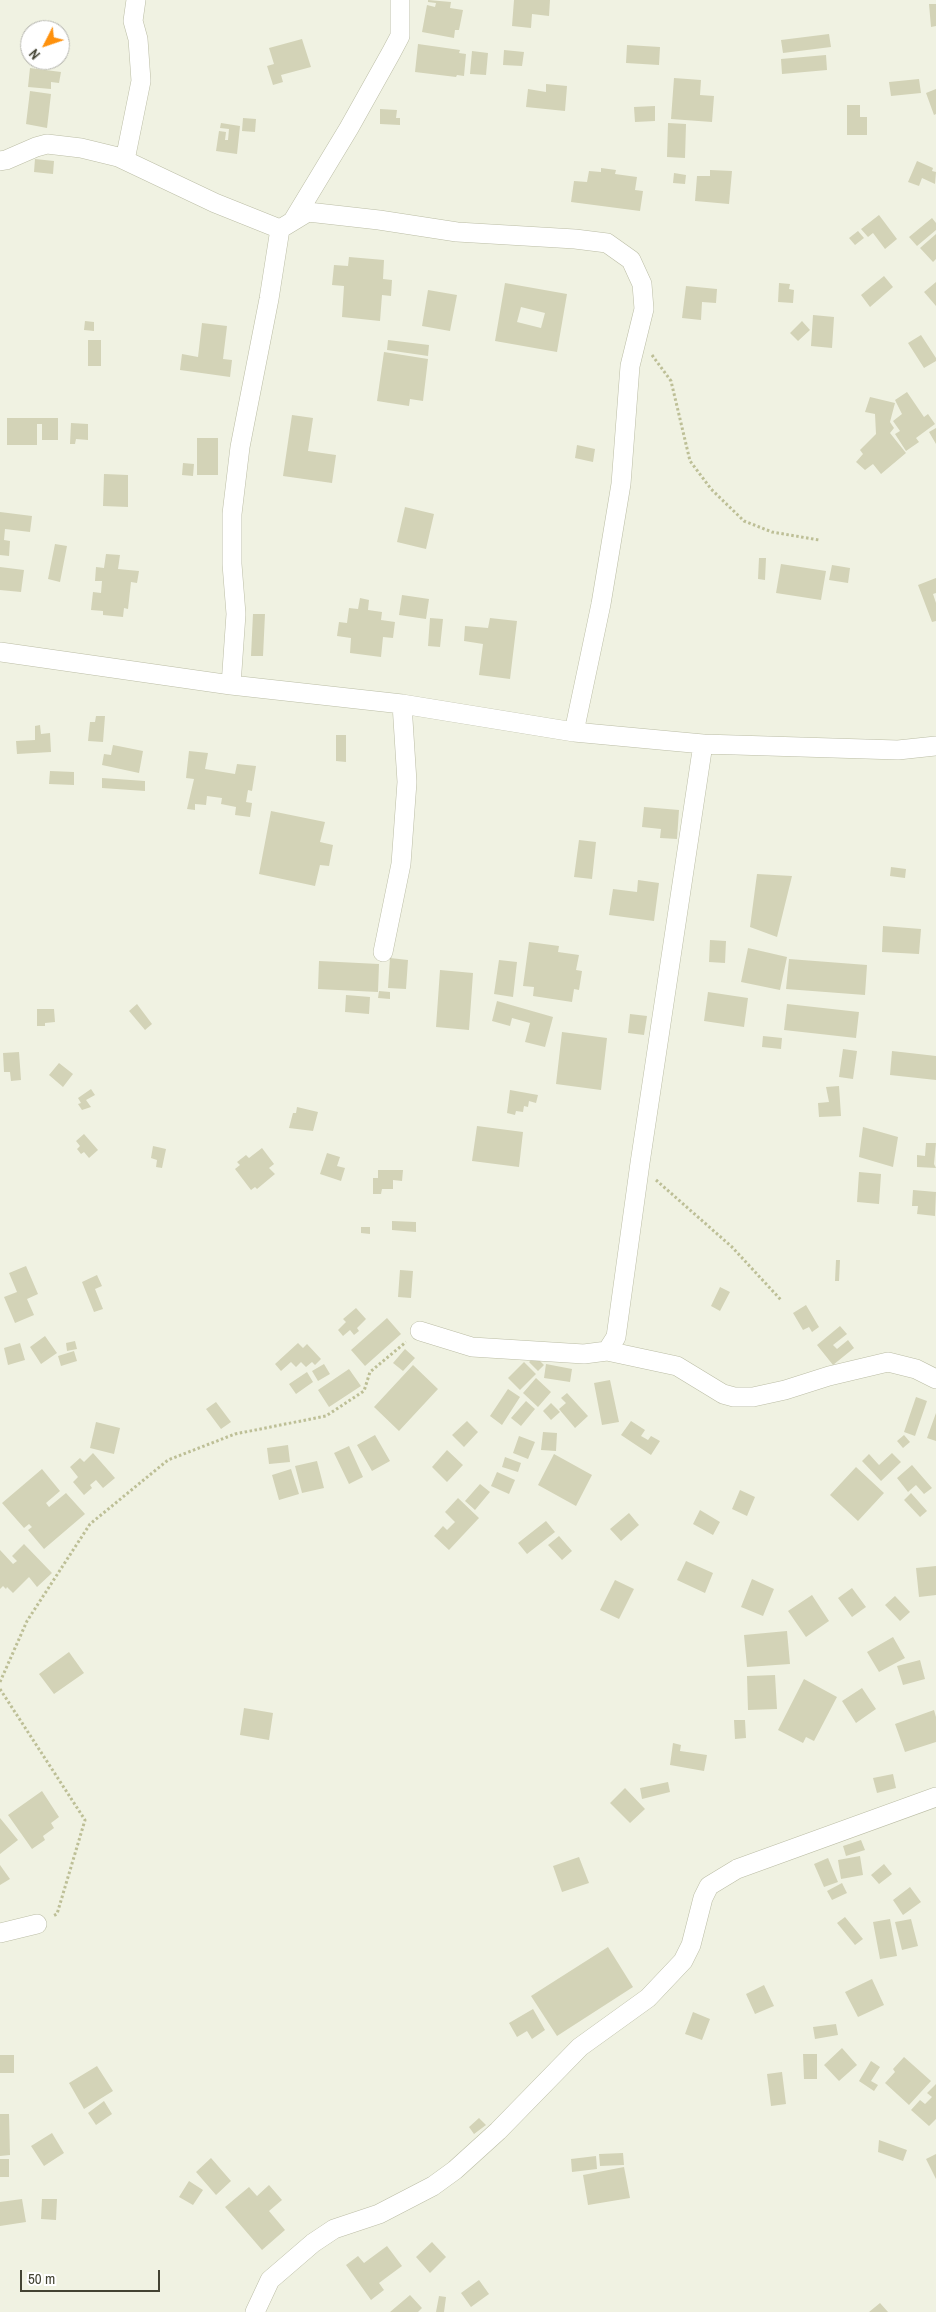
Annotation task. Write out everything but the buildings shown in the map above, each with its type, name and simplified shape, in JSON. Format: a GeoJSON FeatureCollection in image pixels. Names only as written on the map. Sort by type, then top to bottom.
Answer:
{"type":"FeatureCollection","features":[{"type":"Feature","properties":{"kind":"street"},"geometry":{"type":"LineString","coordinates":[[125,160],[141,81],[138,39],[132,21],[136,0]]}},
{"type":"Feature","properties":{"kind":"street"},"geometry":{"type":"LineString","coordinates":[[231,685],[236,614],[232,564],[232,514],[240,447],[269,299],[287,224],[349,128],[391,54],[400,36],[400,0]]}},
{"type":"Feature","properties":{"kind":"street"},"geometry":{"type":"LineString","coordinates":[[0,161],[47,144],[81,148],[125,160],[216,203],[287,224],[308,212],[379,220],[457,232],[575,239],[607,243],[631,260],[642,284],[644,309],[636,335],[630,366],[621,484],[601,604],[574,732]]}},
{"type":"Feature","properties":{"kind":"street"},"geometry":{"type":"LineString","coordinates":[[0,652],[231,685],[402,704],[574,732],[703,744],[881,750],[936,746]]}},
{"type":"Feature","properties":{"kind":"street"},"geometry":{"type":"LineString","coordinates":[[383,952],[401,864],[407,782],[402,704]]}},
{"type":"Feature","properties":{"kind":"street"},"geometry":{"type":"LineString","coordinates":[[607,1351],[616,1337],[640,1163],[703,744]]}},
{"type":"Feature","properties":{"kind":"street"},"geometry":{"type":"LineString","coordinates":[[420,1330],[472,1347],[584,1354],[607,1351],[677,1366],[723,1394],[734,1397],[753,1397],[785,1390],[829,1376],[888,1362],[916,1369],[936,1379]]}},
{"type":"Feature","properties":{"kind":"street"},"geometry":{"type":"LineString","coordinates":[[254,2312],[270,2280],[313,2243],[334,2230],[379,2214],[433,2186],[455,2170],[498,2131],[580,2047],[648,1998],[683,1961],[691,1945],[708,1886],[737,1869],[936,1797]]}},
{"type":"Feature","properties":{"kind":"street"},"geometry":{"type":"LineString","coordinates":[[0,1933],[37,1924]]}},
{"type":"Feature","properties":{"kind":"path"},"geometry":{"type":"LineString","coordinates":[[636,335],[671,381],[690,461],[711,489],[744,521],[772,532],[819,540]]}},
{"type":"Feature","properties":{"kind":"path"},"geometry":{"type":"LineString","coordinates":[[640,1163],[668,1192],[732,1247],[781,1300]]}},
{"type":"Feature","properties":{"kind":"path"},"geometry":{"type":"LineString","coordinates":[[0,1682],[27,1621],[90,1524],[168,1460],[235,1434],[326,1416],[364,1391],[370,1372],[420,1330]]}},
{"type":"Feature","properties":{"kind":"path"},"geometry":{"type":"LineString","coordinates":[[0,1689],[85,1820],[57,1914],[37,1924]]}}]}
